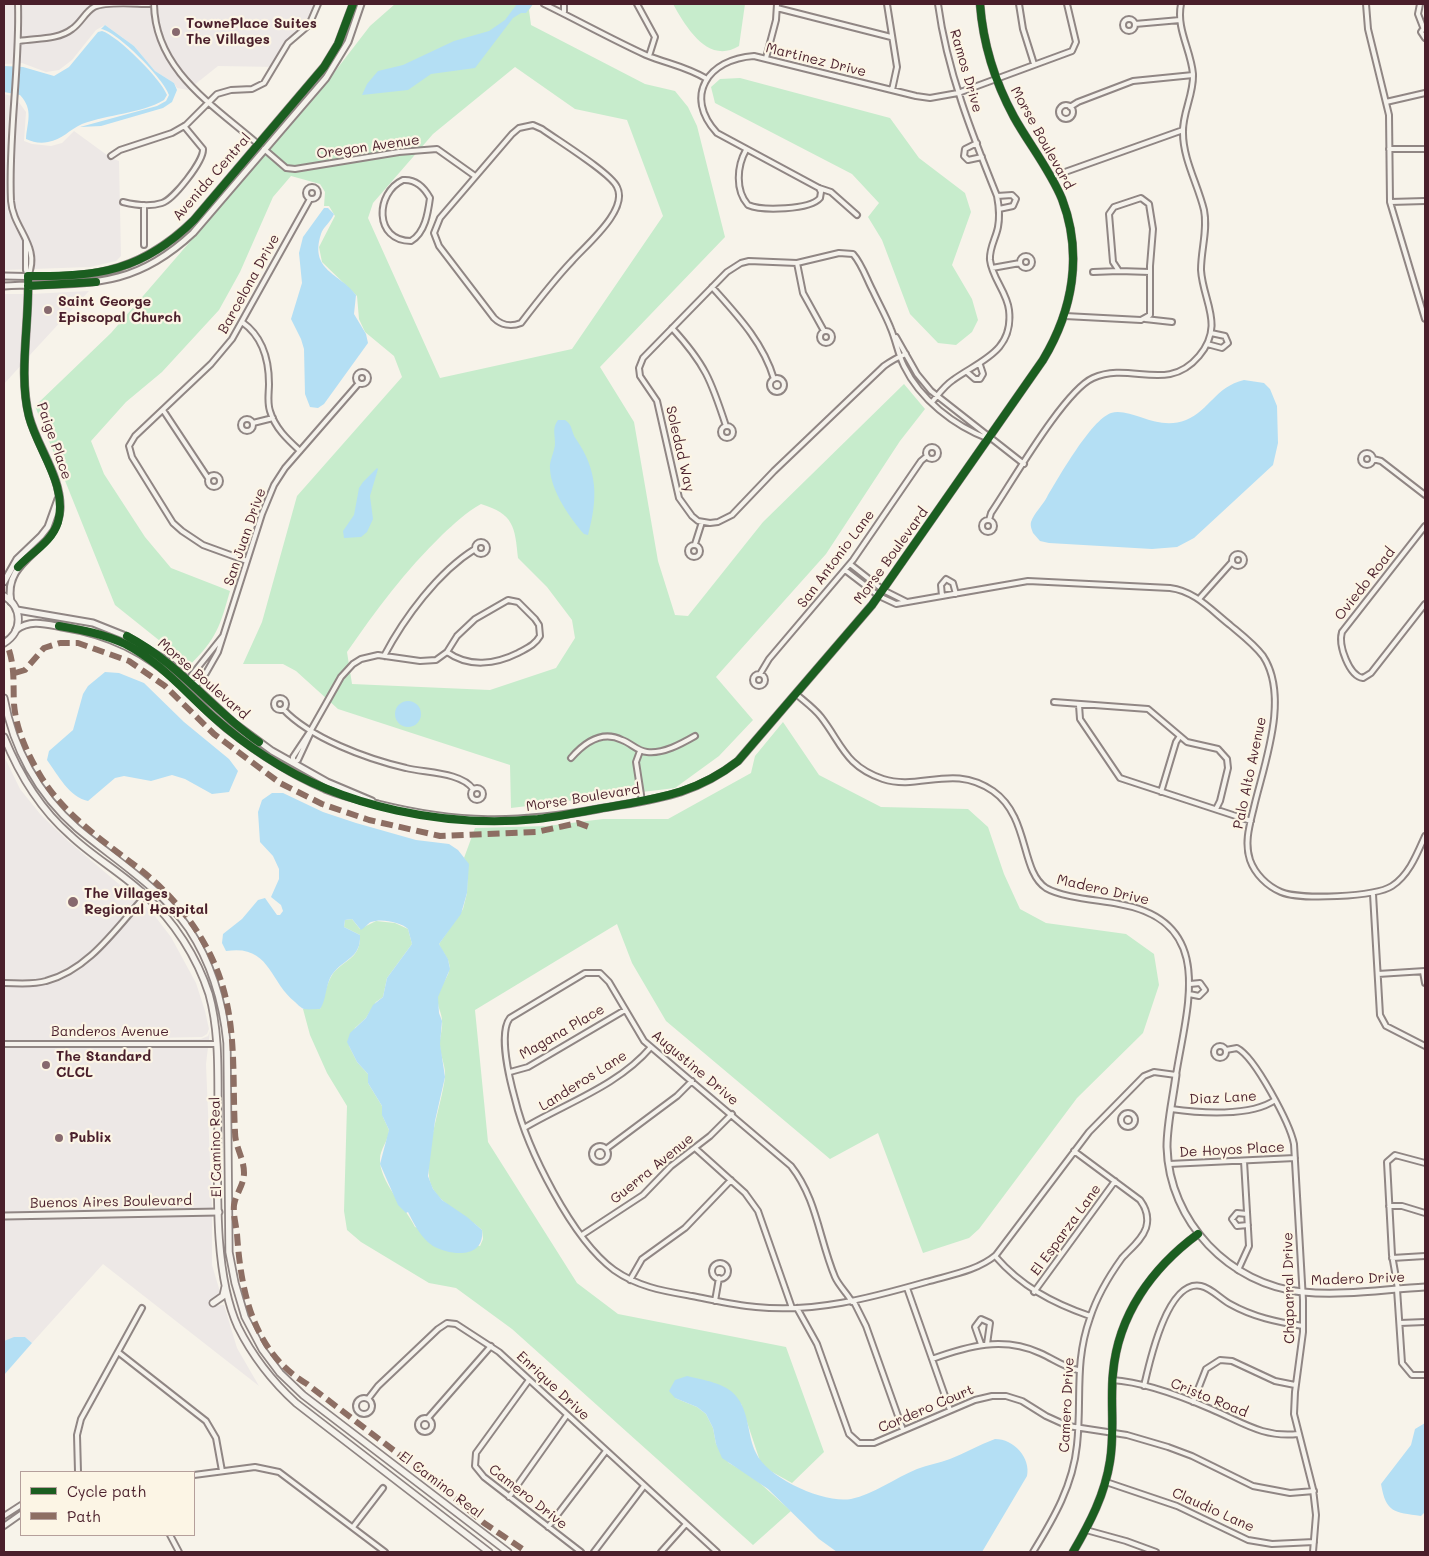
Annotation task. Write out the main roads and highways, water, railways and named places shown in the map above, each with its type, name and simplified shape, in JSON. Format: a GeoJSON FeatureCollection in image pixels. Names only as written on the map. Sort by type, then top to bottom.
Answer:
{"type":"FeatureCollection","features":[{"type":"Feature","properties":{"kind":"main road"},"geometry":{"type":"LineString","coordinates":[[4,596],[12,602],[17,610],[19,620],[16,630],[4,643]]}},
{"type":"Feature","properties":{"kind":"main road","name":"El Camino Real"},"geometry":{"type":"LineString","coordinates":[[4,698],[12,733],[34,778],[44,792],[76,827],[152,888],[188,928],[209,965],[224,1011],[227,1043],[229,1252],[243,1312],[255,1337],[269,1359],[303,1395],[508,1552]]}},
{"type":"Feature","properties":{"kind":"main road"},"geometry":{"type":"LineString","coordinates":[[4,737],[12,733]]}},
{"type":"Feature","properties":{"kind":"main road","name":"El Camino Real"},"geometry":{"type":"LineString","coordinates":[[4,737],[24,781],[36,798],[70,836],[146,895],[181,936],[201,974],[209,995],[217,1044],[219,1212],[225,1285],[238,1327],[259,1361],[275,1382],[296,1403],[490,1552]]}},
{"type":"Feature","properties":{"kind":"main road"},"geometry":{"type":"LineString","coordinates":[[36,798],[44,792]]}},
{"type":"Feature","properties":{"kind":"main road"},"geometry":{"type":"LineString","coordinates":[[146,895],[152,888]]}},
{"type":"Feature","properties":{"kind":"main road"},"geometry":{"type":"LineString","coordinates":[[217,1044],[227,1043]]}},
{"type":"Feature","properties":{"kind":"main road"},"geometry":{"type":"LineString","coordinates":[[219,1212],[230,1211]]}},
{"type":"Feature","properties":{"kind":"main road"},"geometry":{"type":"LineString","coordinates":[[225,1285],[223,1296],[213,1303],[224,1302],[231,1306]]}},
{"type":"Feature","properties":{"kind":"main road"},"geometry":{"type":"LineString","coordinates":[[296,1403],[303,1395]]}},
{"type":"Feature","properties":{"kind":"water"},"geometry":{"type":"Polygon","coordinates":[[[517,4],[533,4],[526,13],[521,13],[513,18],[475,68],[431,74],[408,90],[362,95],[367,84],[378,71],[403,65],[454,41],[489,31],[505,20],[517,4]]]}},
{"type":"Feature","properties":{"kind":"water"},"geometry":{"type":"Polygon","coordinates":[[[105,25],[134,46],[155,71],[174,83],[177,90],[172,102],[163,108],[101,126],[80,127],[157,106],[166,101],[169,95],[166,88],[140,57],[118,38],[101,29],[105,25]]]}},
{"type":"Feature","properties":{"kind":"water"},"geometry":{"type":"Polygon","coordinates":[[[102,31],[128,49],[157,79],[167,95],[164,100],[135,111],[82,124],[53,141],[39,143],[26,139],[29,116],[27,106],[20,95],[4,92],[4,66],[23,67],[54,76],[69,67],[98,32],[102,31]]]}},
{"type":"Feature","properties":{"kind":"water"},"geometry":{"type":"Polygon","coordinates":[[[324,208],[328,208],[334,214],[321,234],[318,246],[319,256],[328,270],[356,295],[354,314],[366,334],[368,343],[324,404],[318,408],[310,407],[305,394],[304,349],[291,319],[302,283],[299,253],[303,237],[324,208]]]}},
{"type":"Feature","properties":{"kind":"water"},"geometry":{"type":"Polygon","coordinates":[[[1244,380],[1264,383],[1270,389],[1277,406],[1278,443],[1273,465],[1194,538],[1177,547],[1152,549],[1049,543],[1040,541],[1033,533],[1031,523],[1034,515],[1085,437],[1103,418],[1111,413],[1119,412],[1165,423],[1175,423],[1194,416],[1219,393],[1234,383],[1244,380]]]}},
{"type":"Feature","properties":{"kind":"water"},"geometry":{"type":"Polygon","coordinates":[[[558,420],[565,420],[569,424],[589,462],[594,485],[594,497],[588,535],[584,534],[567,512],[551,477],[550,466],[555,446],[554,428],[558,420]]]}},
{"type":"Feature","properties":{"kind":"water"},"geometry":{"type":"Polygon","coordinates":[[[377,468],[370,496],[373,519],[367,532],[361,537],[344,538],[343,531],[354,515],[359,488],[377,468]]]}},
{"type":"Feature","properties":{"kind":"water"},"geometry":{"type":"Polygon","coordinates":[[[105,672],[119,673],[144,683],[184,722],[229,759],[238,771],[229,792],[212,794],[185,779],[172,775],[151,781],[124,776],[115,778],[88,801],[75,795],[60,779],[47,760],[49,751],[73,730],[83,694],[88,686],[105,672]]]}},
{"type":"Feature","properties":{"kind":"water"},"geometry":{"type":"Polygon","coordinates":[[[408,701],[417,705],[421,714],[417,723],[408,727],[399,723],[395,714],[399,705],[408,701]]]}},
{"type":"Feature","properties":{"kind":"water"},"geometry":{"type":"Polygon","coordinates":[[[272,793],[283,793],[323,812],[356,823],[416,840],[449,844],[458,850],[469,864],[467,893],[461,914],[439,944],[448,959],[450,969],[438,997],[439,1013],[442,1021],[440,1044],[445,1077],[435,1121],[428,1176],[433,1189],[442,1200],[482,1230],[478,1246],[473,1250],[457,1253],[433,1246],[421,1235],[408,1212],[406,1213],[398,1205],[380,1164],[389,1130],[382,1115],[382,1106],[368,1083],[368,1074],[357,1062],[347,1042],[350,1033],[366,1018],[373,1005],[383,997],[387,978],[412,944],[408,929],[396,923],[380,920],[370,923],[361,930],[352,919],[345,920],[344,927],[360,935],[360,942],[355,953],[331,976],[320,1009],[302,1008],[286,993],[260,959],[252,953],[241,950],[226,951],[222,943],[223,934],[242,919],[258,900],[265,898],[277,915],[280,915],[283,911],[281,905],[271,897],[279,879],[279,869],[273,856],[260,842],[258,812],[262,800],[272,793]]]}},
{"type":"Feature","properties":{"kind":"water"},"geometry":{"type":"Polygon","coordinates":[[[14,1337],[25,1337],[32,1343],[4,1375],[4,1341],[14,1337]]]}},
{"type":"Feature","properties":{"kind":"water"},"geometry":{"type":"Polygon","coordinates":[[[687,1376],[714,1383],[732,1392],[744,1410],[753,1446],[762,1462],[784,1480],[812,1493],[840,1499],[860,1497],[917,1469],[950,1459],[995,1439],[1009,1442],[1020,1451],[1024,1456],[1028,1469],[1027,1476],[982,1552],[837,1552],[819,1539],[768,1489],[722,1458],[716,1444],[713,1428],[706,1414],[697,1407],[675,1398],[669,1391],[675,1380],[687,1376]]]}},
{"type":"Feature","properties":{"kind":"water"},"geometry":{"type":"Polygon","coordinates":[[[1425,1423],[1425,1512],[1421,1516],[1398,1512],[1389,1506],[1383,1494],[1381,1484],[1411,1445],[1415,1429],[1425,1423]]]}},
{"type":"Feature","properties":{"kind":"place","name":"TownePlace Suites The Villages"},"geometry":{"type":"Point","coordinates":[176,32]}},
{"type":"Feature","properties":{"kind":"place","name":"Saint George Episcopal Church"},"geometry":{"type":"Point","coordinates":[48,310]}},
{"type":"Feature","properties":{"kind":"place","name":"The Villages Regional Hospital"},"geometry":{"type":"Point","coordinates":[73,902]}},
{"type":"Feature","properties":{"kind":"place","name":"The Standard CLCL"},"geometry":{"type":"Point","coordinates":[46,1065]}},
{"type":"Feature","properties":{"kind":"place","name":"Publix"},"geometry":{"type":"Point","coordinates":[59,1138]}}]}
